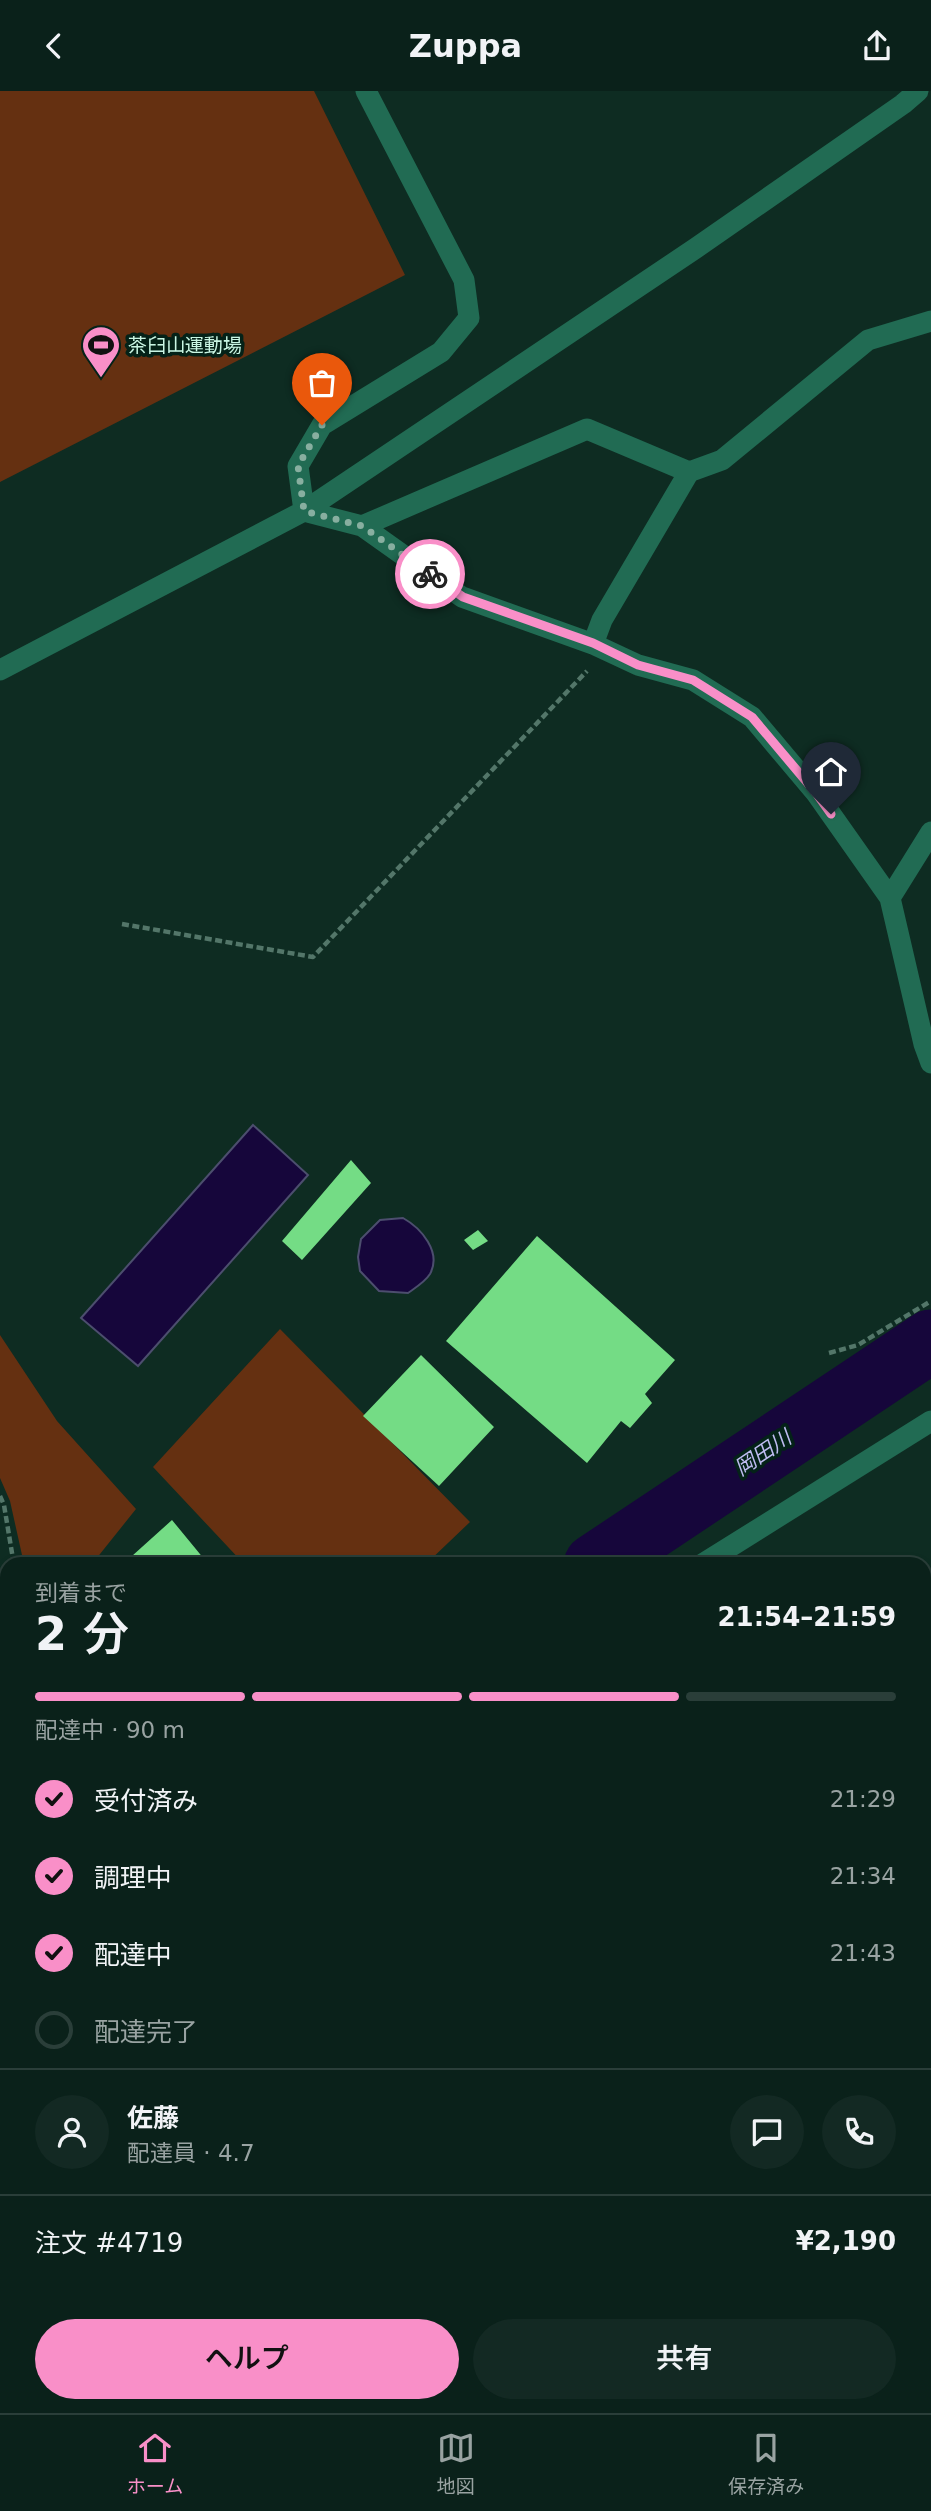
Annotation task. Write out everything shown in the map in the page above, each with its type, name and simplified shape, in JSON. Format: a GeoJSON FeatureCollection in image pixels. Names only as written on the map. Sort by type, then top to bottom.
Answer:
{"type":"FeatureCollection","features":[{"type":"Feature","properties":{"kind":"street"},"geometry":{"type":"LineString","coordinates":[[304,511],[298,466],[322,425],[441,352],[469,318],[464,280],[366,91]]}},
{"type":"Feature","properties":{"kind":"street"},"geometry":{"type":"LineString","coordinates":[[0,670],[304,511],[684,255],[918,91]]}},
{"type":"Feature","properties":{"kind":"street"},"geometry":{"type":"LineString","coordinates":[[600,647],[602,620],[689,472],[722,460],[868,339],[931,321]]}},
{"type":"Feature","properties":{"kind":"street"},"geometry":{"type":"LineString","coordinates":[[362,526],[587,429],[689,472]]}},
{"type":"Feature","properties":{"kind":"street"},"geometry":{"type":"LineString","coordinates":[[304,511],[362,526],[463,597],[600,647],[638,665],[693,680],[752,717],[816,793],[890,898],[924,1044],[931,1063]]}},
{"type":"Feature","properties":{"kind":"street"},"geometry":{"type":"LineString","coordinates":[[890,898],[931,832]]}},
{"type":"Feature","properties":{"kind":"street"},"geometry":{"type":"LineString","coordinates":[[714,1557],[931,1421]]}},
{"type":"Feature","properties":{"kind":"path"},"geometry":{"type":"LineString","coordinates":[[122,924],[313,957],[600,647]]}},
{"type":"Feature","properties":{"kind":"path"},"geometry":{"type":"LineString","coordinates":[[828,1353],[858,1345],[931,1301]]}},
{"type":"Feature","properties":{"kind":"path"},"geometry":{"type":"LineString","coordinates":[[0,1496],[13,1557]]}},
{"type":"Feature","properties":{"kind":"shaded area","name":"茶臼山運動場"},"geometry":{"type":"Polygon","coordinates":[[[0,91],[314,91],[405,275],[0,482],[0,91]]]}},
{"type":"Feature","properties":{"kind":"shaded area"},"geometry":{"type":"Polygon","coordinates":[[[253,1125],[308,1175],[138,1366],[81,1318],[253,1125]]]}},
{"type":"Feature","properties":{"kind":"shaded area"},"geometry":{"type":"Polygon","coordinates":[[[403,1218],[428,1241],[433,1266],[425,1280],[408,1293],[379,1291],[360,1271],[358,1257],[361,1239],[380,1220],[403,1218]]]}},
{"type":"Feature","properties":{"kind":"shaded area"},"geometry":{"type":"Polygon","coordinates":[[[280,1329],[470,1522],[433,1557],[237,1557],[153,1467],[280,1329]]]}},
{"type":"Feature","properties":{"kind":"shaded area"},"geometry":{"type":"Polygon","coordinates":[[[0,1335],[57,1421],[136,1509],[98,1557],[22,1557],[10,1501],[0,1478],[0,1335]]]}},
{"type":"Feature","properties":{"kind":"building"},"geometry":{"type":"Polygon","coordinates":[[[351,1160],[371,1183],[302,1260],[282,1241],[351,1160]]]}},
{"type":"Feature","properties":{"kind":"building"},"geometry":{"type":"Polygon","coordinates":[[[478,1230],[488,1241],[473,1250],[464,1240],[478,1230]]]}},
{"type":"Feature","properties":{"kind":"building"},"geometry":{"type":"Polygon","coordinates":[[[537,1236],[675,1360],[645,1394],[652,1403],[630,1428],[621,1421],[587,1463],[446,1341],[537,1236]]]}},
{"type":"Feature","properties":{"kind":"building"},"geometry":{"type":"Polygon","coordinates":[[[421,1355],[494,1427],[439,1486],[363,1416],[421,1355]]]}},
{"type":"Feature","properties":{"kind":"building"},"geometry":{"type":"Polygon","coordinates":[[[172,1520],[202,1557],[131,1557],[172,1520]]]}},
{"type":"Feature","properties":{"kind":"waterway","name":"岡田川"},"geometry":{"type":"LineString","coordinates":[[607,1557],[931,1341]]}},
{"type":"Feature","properties":{"kind":"way so far"},"geometry":{"type":"LineString","coordinates":[[322,425],[298,466],[304,511],[362,526],[430,574]]}},
{"type":"Feature","properties":{"kind":"place","name":"茶臼山運動場"},"geometry":{"type":"Point","coordinates":[101,379]}},
{"type":"Feature","properties":{"kind":"route"},"geometry":{"type":"LineString","coordinates":[[430,574],[463,597],[593,643],[638,665],[693,680],[752,717],[831,814]]}}]}
